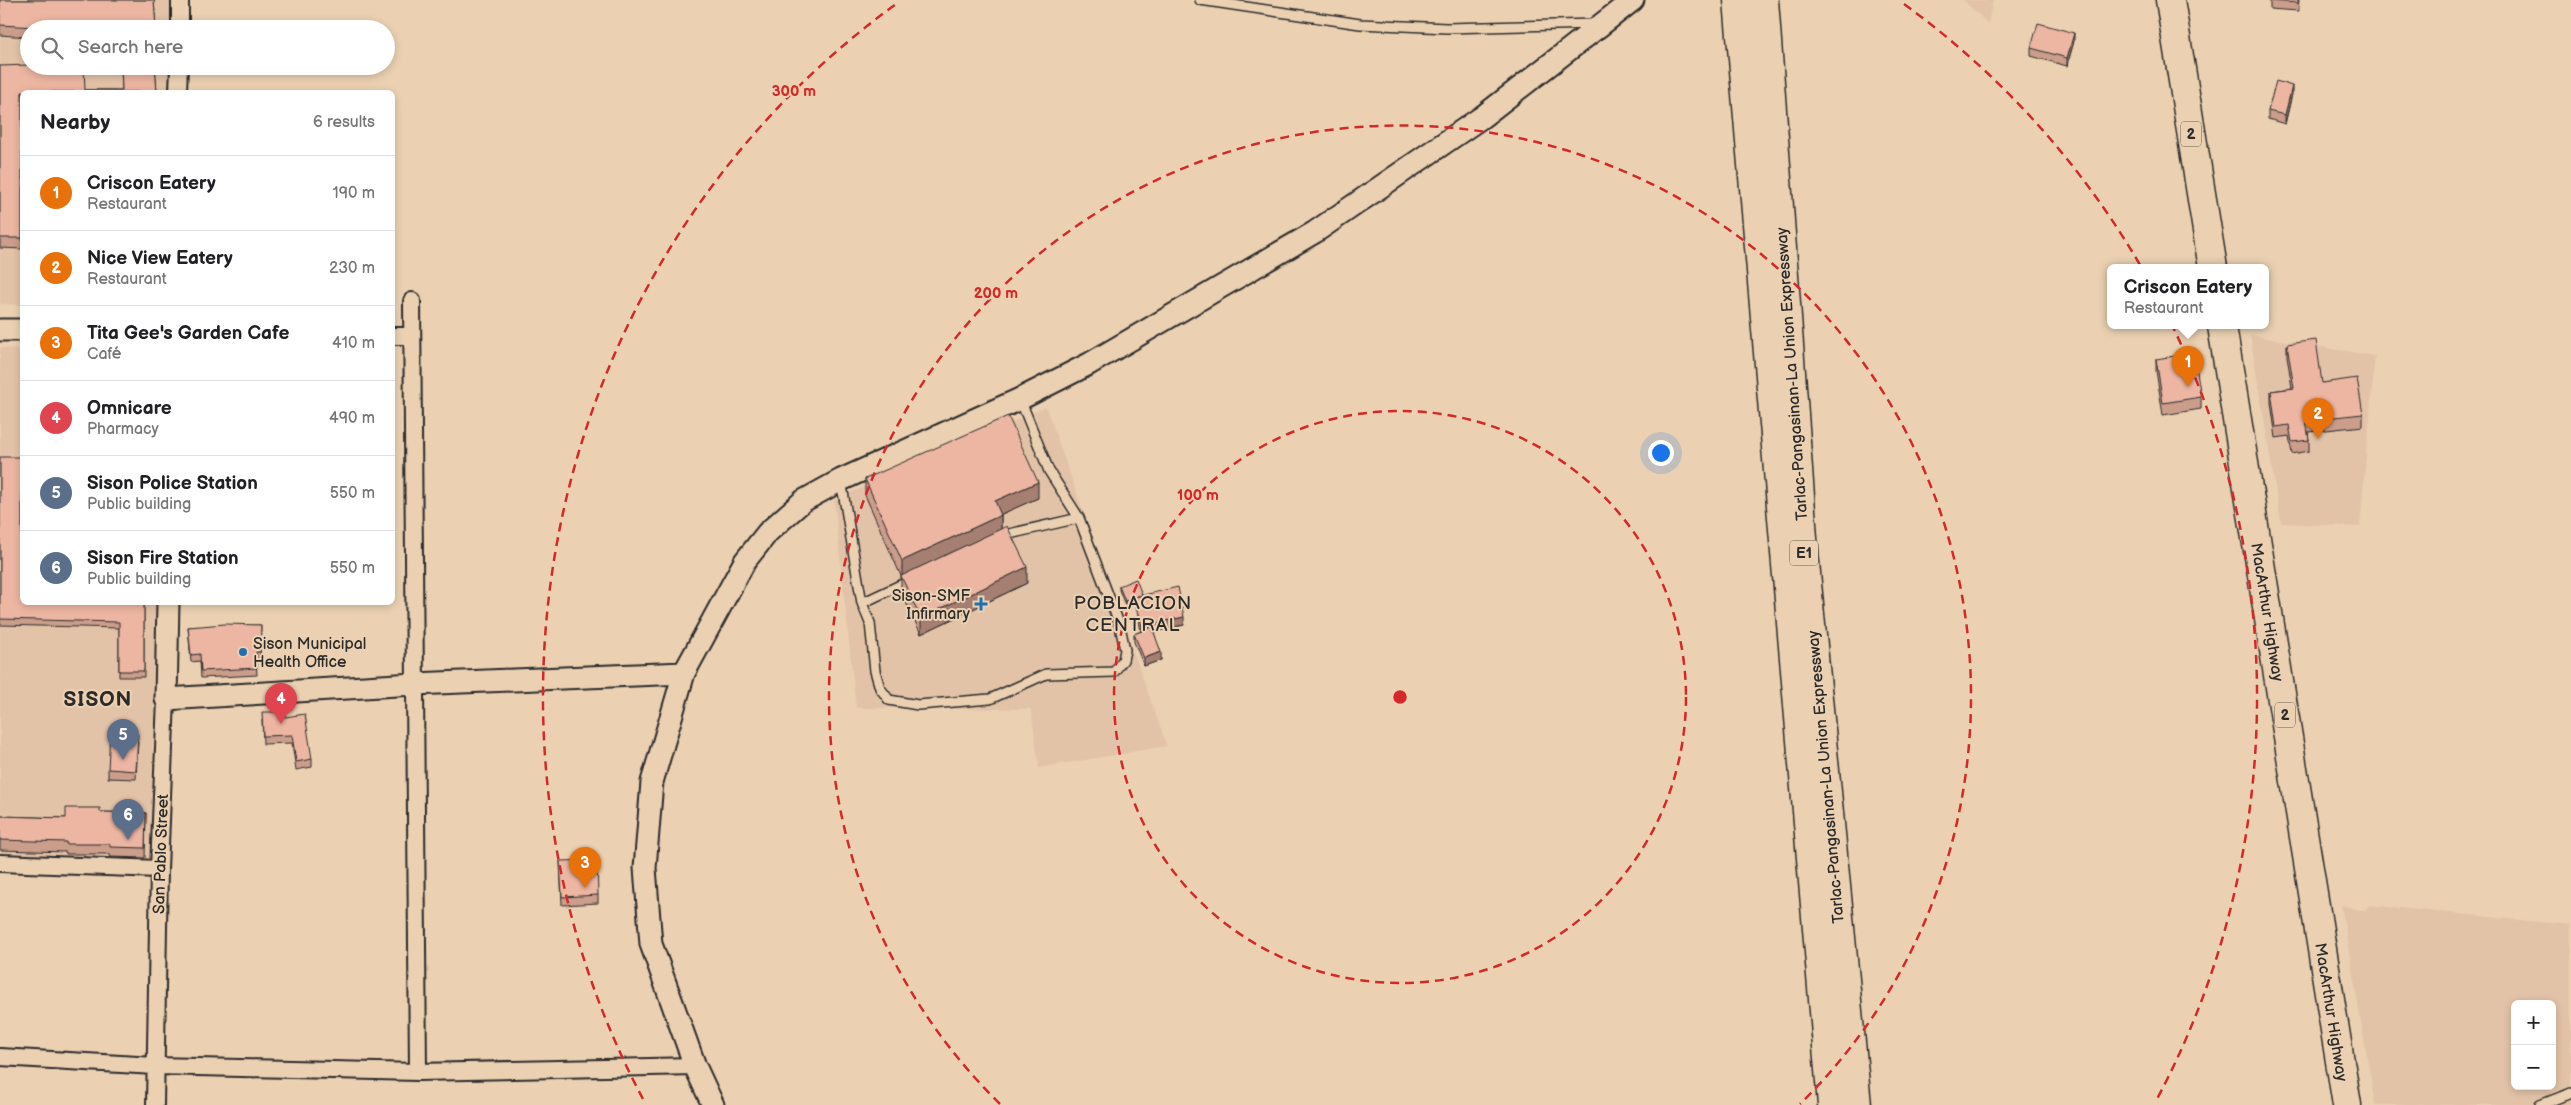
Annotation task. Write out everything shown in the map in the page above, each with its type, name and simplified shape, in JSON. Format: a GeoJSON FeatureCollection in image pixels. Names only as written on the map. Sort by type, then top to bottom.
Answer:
{"type":"FeatureCollection","features":[{"type":"Feature","properties":{"kind":"highway","name":"Tarlac-Pangasinan-La Union Expressway"},"geometry":{"type":"LineString","coordinates":[[1738,0],[1832,1105]]}},
{"type":"Feature","properties":{"kind":"highway","name":"Tarlac-Pangasinan-La Union Expressway"},"geometry":{"type":"LineString","coordinates":[[1764,0],[1804,552],[1857,1105]]}},
{"type":"Feature","properties":{"kind":"highway","name":"2"},"geometry":{"type":"LineString","coordinates":[[2170,0],[2212,264]]}},
{"type":"Feature","properties":{"kind":"highway","name":"MacArthur Highway"},"geometry":{"type":"LineString","coordinates":[[2222,329],[2347,1105]]}},
{"type":"Feature","properties":{"kind":"street"},"geometry":{"type":"LineString","coordinates":[[180,0],[180,20]]}},
{"type":"Feature","properties":{"kind":"street"},"geometry":{"type":"LineString","coordinates":[[713,1105],[695,1066],[651,944],[645,868],[652,782],[684,673],[745,561],[768,532],[803,501],[841,480],[1020,399],[1089,364],[1315,232],[1482,117],[1633,0]]}},
{"type":"Feature","properties":{"kind":"street"},"geometry":{"type":"LineString","coordinates":[[178,90],[179,75]]}},
{"type":"Feature","properties":{"kind":"street"},"geometry":{"type":"LineString","coordinates":[[412,301],[418,1072]]}},
{"type":"Feature","properties":{"kind":"street"},"geometry":{"type":"LineString","coordinates":[[0,330],[20,330]]}},
{"type":"Feature","properties":{"kind":"street"},"geometry":{"type":"LineString","coordinates":[[395,336],[411,336]]}},
{"type":"Feature","properties":{"kind":"street","name":"San Pablo Street"},"geometry":{"type":"LineString","coordinates":[[156,1105],[159,869],[168,605]]}},
{"type":"Feature","properties":{"kind":"street"},"geometry":{"type":"LineString","coordinates":[[166,698],[414,684],[684,673]]}},
{"type":"Feature","properties":{"kind":"street"},"geometry":{"type":"LineString","coordinates":[[0,862],[159,869]]}},
{"type":"Feature","properties":{"kind":"street"},"geometry":{"type":"LineString","coordinates":[[0,1057],[155,1066],[418,1072],[695,1066]]}},
{"type":"Feature","properties":{"kind":"lane"},"geometry":{"type":"LineString","coordinates":[[1200,0],[1253,6],[1360,24],[1447,28],[1603,24]]}},
{"type":"Feature","properties":{"kind":"lane"},"geometry":{"type":"LineString","coordinates":[[841,480],[862,604],[870,623],[875,671],[880,688],[889,700],[918,706],[990,699],[1046,674],[1114,672],[1123,660],[1125,650],[1120,626],[1079,518],[1049,471],[1020,399]]}},
{"type":"Feature","properties":{"kind":"lane"},"geometry":{"type":"LineString","coordinates":[[992,542],[1009,534],[1079,518]]}},
{"type":"Feature","properties":{"kind":"lane"},"geometry":{"type":"LineString","coordinates":[[862,604],[922,575]]}},
{"type":"Feature","properties":{"kind":"lane"},"geometry":{"type":"LineString","coordinates":[[2540,1105],[2571,1093]]}},
{"type":"Feature","properties":{"kind":"shaded area"},"geometry":{"type":"Polygon","coordinates":[[[0,0],[179,0],[178,20],[20,20],[20,75],[177,75],[177,90],[20,90],[20,305],[0,304],[0,0]]]}},
{"type":"Feature","properties":{"kind":"shaded area"},"geometry":{"type":"Polygon","coordinates":[[[1963,0],[1993,0],[1988,24],[1963,0]]]}},
{"type":"Feature","properties":{"kind":"shaded area"},"geometry":{"type":"Polygon","coordinates":[[[2250,335],[2375,356],[2360,527],[2281,523],[2250,335]]]}},
{"type":"Feature","properties":{"kind":"shaded area"},"geometry":{"type":"Polygon","coordinates":[[[0,348],[20,349],[20,605],[157,605],[150,862],[0,856],[0,348]]]}},
{"type":"Feature","properties":{"kind":"shaded area","name":"Sison-SMF Infirmary"},"geometry":{"type":"Polygon","coordinates":[[[1046,407],[1167,746],[1039,768],[1031,709],[856,708],[834,500],[1046,407]]]}},
{"type":"Feature","properties":{"kind":"shaded area"},"geometry":{"type":"Polygon","coordinates":[[[2341,905],[2365,911],[2369,905],[2571,925],[2571,1105],[2375,1105],[2341,905]]]}},
{"type":"Feature","properties":{"kind":"building"},"geometry":{"type":"Polygon","coordinates":[[[0,0],[154,0],[155,20],[20,20],[20,26],[0,25],[0,0]]]}},
{"type":"Feature","properties":{"kind":"building"},"geometry":{"type":"Polygon","coordinates":[[[2298,0],[2298,3],[2270,1],[2298,0]]]}},
{"type":"Feature","properties":{"kind":"building"},"geometry":{"type":"Polygon","coordinates":[[[2038,23],[2074,33],[2067,58],[2031,48],[2038,23]]]}},
{"type":"Feature","properties":{"kind":"building"},"geometry":{"type":"Polygon","coordinates":[[[20,65],[20,75],[84,75],[85,90],[20,90],[20,238],[0,238],[0,66],[20,65]]]}},
{"type":"Feature","properties":{"kind":"building"},"geometry":{"type":"Polygon","coordinates":[[[121,75],[156,75],[157,90],[122,90],[121,75]]]}},
{"type":"Feature","properties":{"kind":"building"},"geometry":{"type":"Polygon","coordinates":[[[2276,81],[2292,86],[2285,115],[2268,111],[2276,81]]]}},
{"type":"Feature","properties":{"kind":"building"},"geometry":{"type":"Polygon","coordinates":[[[2316,340],[2322,383],[2357,378],[2363,414],[2306,420],[2309,440],[2292,442],[2289,425],[2276,427],[2271,391],[2294,388],[2287,344],[2316,340]]]}},
{"type":"Feature","properties":{"kind":"building"},"geometry":{"type":"Polygon","coordinates":[[[2194,353],[2201,397],[2163,403],[2156,359],[2194,353]]]}},
{"type":"Feature","properties":{"kind":"building"},"geometry":{"type":"Polygon","coordinates":[[[1008,416],[1038,482],[995,501],[1001,515],[902,561],[865,479],[1008,416]]]}},
{"type":"Feature","properties":{"kind":"building"},"geometry":{"type":"Polygon","coordinates":[[[0,457],[20,457],[20,605],[144,605],[144,671],[119,671],[119,622],[0,619],[0,457]]]}},
{"type":"Feature","properties":{"kind":"building"},"geometry":{"type":"Polygon","coordinates":[[[1007,526],[1027,567],[921,618],[901,576],[1007,526]]]}},
{"type":"Feature","properties":{"kind":"building"},"geometry":{"type":"Polygon","coordinates":[[[1136,579],[1142,595],[1125,601],[1119,586],[1136,579]]]}},
{"type":"Feature","properties":{"kind":"building"},"geometry":{"type":"Polygon","coordinates":[[[1178,587],[1184,617],[1142,626],[1135,597],[1178,587]]]}},
{"type":"Feature","properties":{"kind":"building"},"geometry":{"type":"Polygon","coordinates":[[[225,624],[261,625],[260,652],[256,652],[257,668],[201,671],[200,654],[191,655],[188,627],[225,624]]]}},
{"type":"Feature","properties":{"kind":"building"},"geometry":{"type":"Polygon","coordinates":[[[1152,627],[1161,652],[1144,658],[1134,634],[1152,627]]]}},
{"type":"Feature","properties":{"kind":"building"},"geometry":{"type":"Polygon","coordinates":[[[262,712],[285,712],[285,717],[305,714],[312,759],[296,762],[292,735],[263,736],[262,712]]]}},
{"type":"Feature","properties":{"kind":"building"},"geometry":{"type":"Polygon","coordinates":[[[110,732],[138,734],[136,771],[108,769],[110,732]]]}},
{"type":"Feature","properties":{"kind":"building"},"geometry":{"type":"Polygon","coordinates":[[[66,808],[100,808],[100,812],[146,813],[145,848],[110,847],[110,844],[66,844],[66,842],[0,840],[0,816],[66,818],[66,808]]]}},
{"type":"Feature","properties":{"kind":"building"},"geometry":{"type":"Polygon","coordinates":[[[597,860],[598,895],[562,897],[560,861],[597,860]]]}},
{"type":"Feature","properties":{"kind":"place","name":"Criscon Eatery"},"geometry":{"type":"Point","coordinates":[2188,387]}},
{"type":"Feature","properties":{"kind":"place","name":"Nice View Eatery"},"geometry":{"type":"Point","coordinates":[2318,439]}},
{"type":"Feature","properties":{"kind":"place","name":"Sison-SMF Infirmary"},"geometry":{"type":"Point","coordinates":[981,604]}},
{"type":"Feature","properties":{"kind":"place","name":"Sison Municipal Health Office"},"geometry":{"type":"Point","coordinates":[243,652]}},
{"type":"Feature","properties":{"kind":"place","name":"Omnicare"},"geometry":{"type":"Point","coordinates":[281,724]}},
{"type":"Feature","properties":{"kind":"place","name":"Sison Police Station"},"geometry":{"type":"Point","coordinates":[123,760]}},
{"type":"Feature","properties":{"kind":"place","name":"Sison Fire Station"},"geometry":{"type":"Point","coordinates":[128,840]}},
{"type":"Feature","properties":{"kind":"place","name":"Tita Gee's Garden Cafe"},"geometry":{"type":"Point","coordinates":[585,888]}},
{"type":"Feature","properties":{"kind":"district","name":"POBLACION CENTRAL"},"geometry":{"type":"Point","coordinates":[1133,613]}},
{"type":"Feature","properties":{"kind":"district","name":"SISON"},"geometry":{"type":"Point","coordinates":[98,699]}}]}
